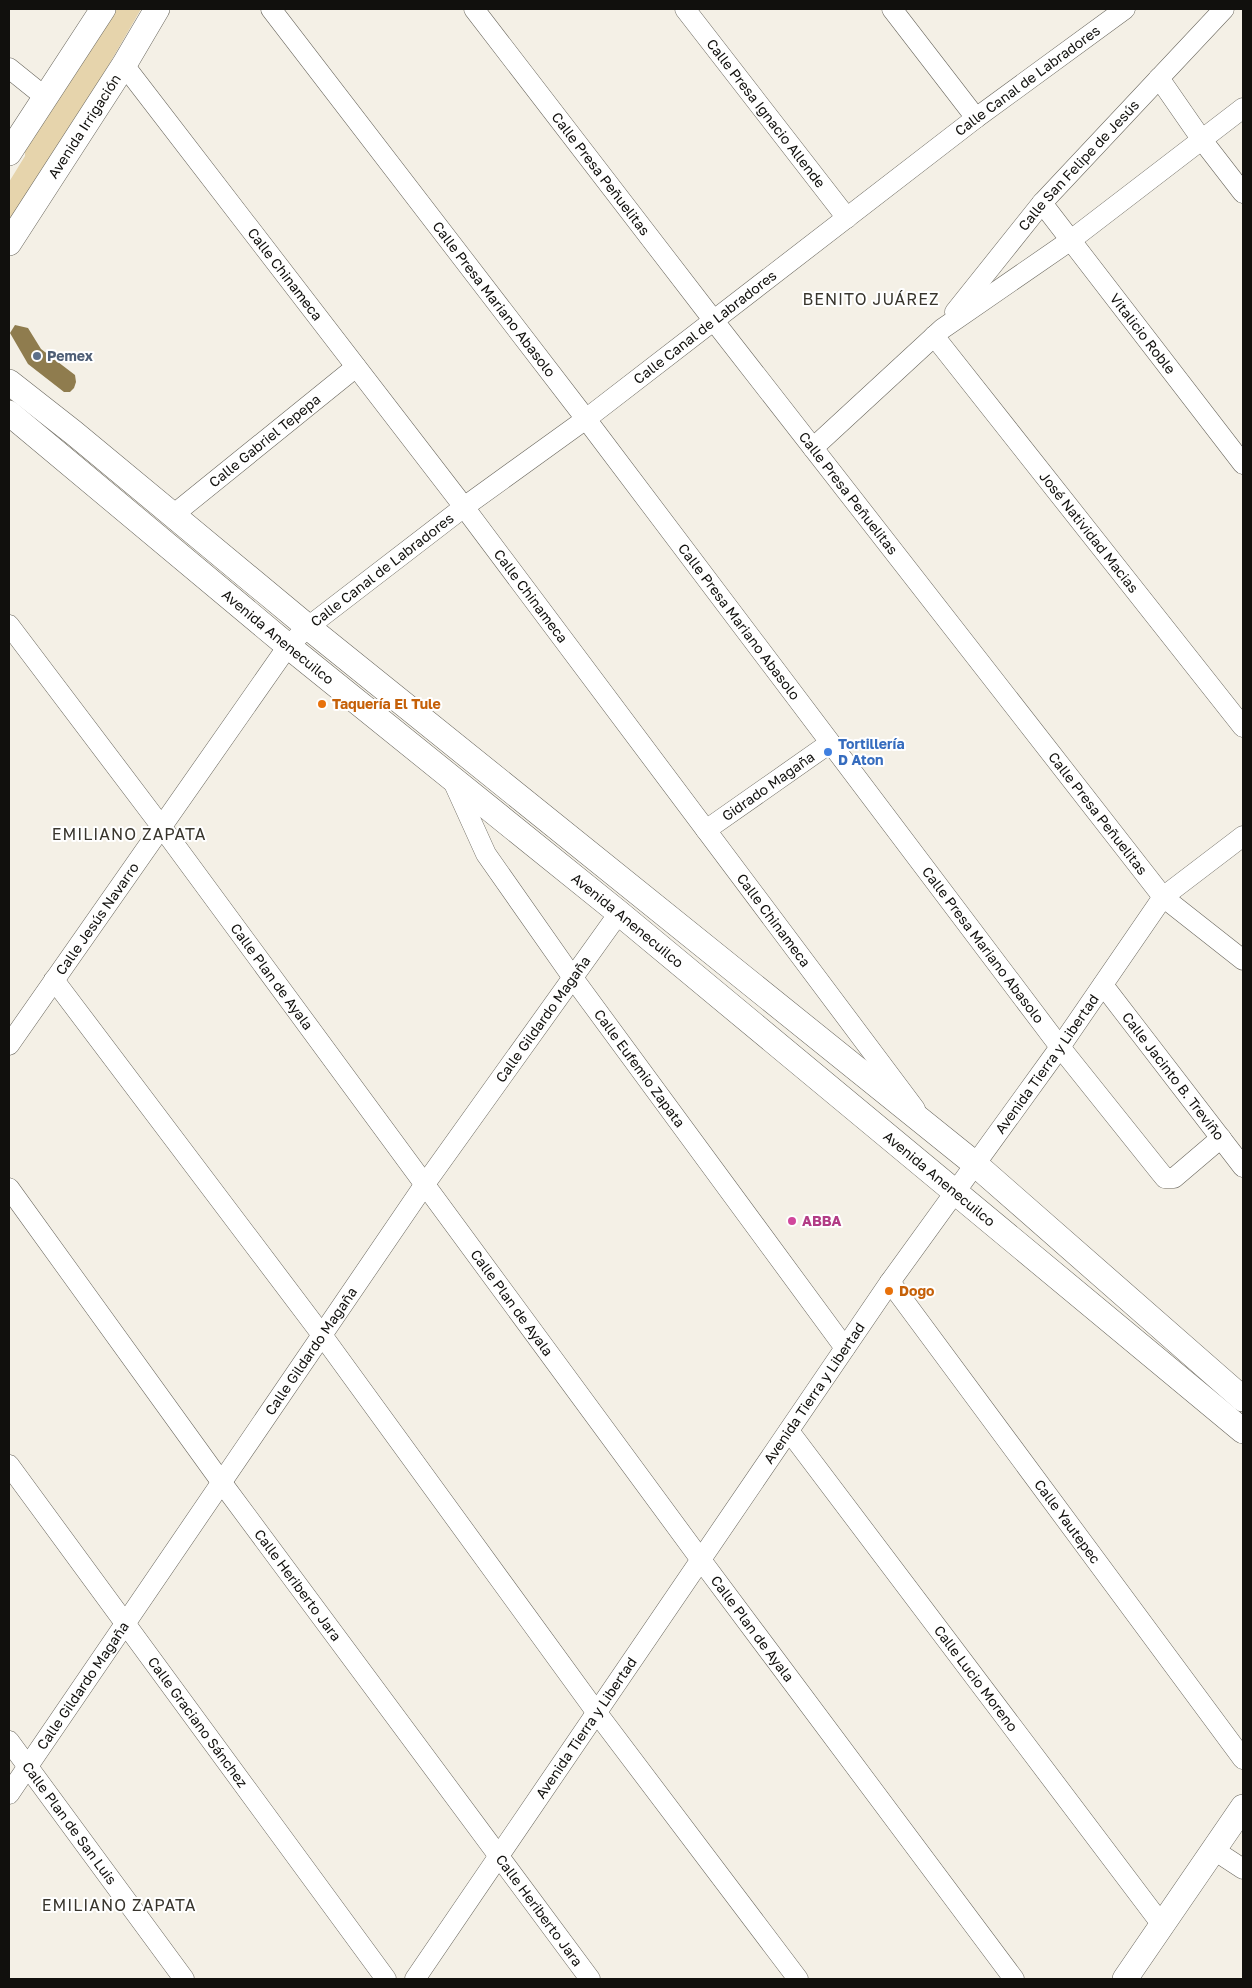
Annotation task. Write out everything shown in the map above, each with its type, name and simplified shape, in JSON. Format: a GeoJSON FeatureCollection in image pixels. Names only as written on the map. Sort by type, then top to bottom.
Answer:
{"type":"FeatureCollection","features":[{"type":"Feature","properties":{"kind":"main road"},"geometry":{"type":"LineString","coordinates":[[9,153],[102,9]]}},
{"type":"Feature","properties":{"kind":"main road","name":"Avenida Irrigación"},"geometry":{"type":"LineString","coordinates":[[9,243],[124,65],[157,9]]}},
{"type":"Feature","properties":{"kind":"main road","name":"Avenida Anenecuilco"},"geometry":{"type":"LineString","coordinates":[[9,382],[74,433],[308,627],[975,1164],[1243,1399]]}},
{"type":"Feature","properties":{"kind":"main road","name":"Avenida Anenecuilco"},"geometry":{"type":"LineString","coordinates":[[9,413],[288,646],[619,913],[1243,1431]]}},
{"type":"Feature","properties":{"kind":"main road"},"geometry":{"type":"LineString","coordinates":[[1125,1979],[1243,1807]]}},
{"type":"Feature","properties":{"kind":"street","name":"Calle Presa Mariano Abasolo"},"geometry":{"type":"LineString","coordinates":[[271,9],[586,419],[1060,1047],[1165,1178],[1174,1178],[1221,1138]]}},
{"type":"Feature","properties":{"kind":"street","name":"Calle Presa Peñuelitas"},"geometry":{"type":"LineString","coordinates":[[474,9],[714,321],[1164,897],[1243,960]]}},
{"type":"Feature","properties":{"kind":"street","name":"Calle Presa Ignacio Allende"},"geometry":{"type":"LineString","coordinates":[[685,9],[847,218]]}},
{"type":"Feature","properties":{"kind":"street"},"geometry":{"type":"LineString","coordinates":[[892,9],[976,118]]}},
{"type":"Feature","properties":{"kind":"street","name":"Calle San Felipe de Jesús"},"geometry":{"type":"LineString","coordinates":[[938,333],[1042,203],[1224,9]]}},
{"type":"Feature","properties":{"kind":"street","name":"Calle Canal de Labradores"},"geometry":{"type":"LineString","coordinates":[[288,646],[308,627],[464,507],[586,419],[1114,12]]}},
{"type":"Feature","properties":{"kind":"street","name":"Calle Chinameca"},"geometry":{"type":"LineString","coordinates":[[124,65],[464,507],[932,1130]]}},
{"type":"Feature","properties":{"kind":"street"},"geometry":{"type":"LineString","coordinates":[[9,68],[45,98]]}},
{"type":"Feature","properties":{"kind":"street"},"geometry":{"type":"LineString","coordinates":[[1159,78],[1202,140],[1243,193]]}},
{"type":"Feature","properties":{"kind":"street","name":"Calle San Felipe de Jesús"},"geometry":{"type":"LineString","coordinates":[[813,448],[938,333],[1070,240],[1243,108]]}},
{"type":"Feature","properties":{"kind":"street","name":"Vitalicio Roble"},"geometry":{"type":"LineString","coordinates":[[1042,203],[1243,464]]}},
{"type":"Feature","properties":{"kind":"street","name":"José Natividad Macias"},"geometry":{"type":"LineString","coordinates":[[938,333],[1243,727]]}},
{"type":"Feature","properties":{"kind":"street","name":"Calle Gabriel Tepepa"},"geometry":{"type":"LineString","coordinates":[[173,516],[356,367]]}},
{"type":"Feature","properties":{"kind":"street","name":"Calle Plan de Ayala"},"geometry":{"type":"LineString","coordinates":[[9,625],[161,826],[701,1560],[1014,1979]]}},
{"type":"Feature","properties":{"kind":"street","name":"Calle Jesús Navarro"},"geometry":{"type":"LineString","coordinates":[[9,1045],[288,646]]}},
{"type":"Feature","properties":{"kind":"street","name":"Gidrado Magaña"},"geometry":{"type":"LineString","coordinates":[[706,830],[830,743]]}},
{"type":"Feature","properties":{"kind":"street","name":"Calle Eufemio Zapata"},"geometry":{"type":"LineString","coordinates":[[452,778],[486,854],[573,978],[845,1348]]}},
{"type":"Feature","properties":{"kind":"street","name":"Avenida Tierra y Libertad"},"geometry":{"type":"LineString","coordinates":[[415,1979],[890,1282],[1060,1047],[1164,897],[1243,836]]}},
{"type":"Feature","properties":{"kind":"street","name":"Calle Gildardo Magaña"},"geometry":{"type":"LineString","coordinates":[[9,1794],[425,1184],[619,913]]}},
{"type":"Feature","properties":{"kind":"street"},"geometry":{"type":"LineString","coordinates":[[54,980],[322,1335],[597,1713],[798,1979]]}},
{"type":"Feature","properties":{"kind":"street","name":"Calle Jacinto B. Treviño"},"geometry":{"type":"LineString","coordinates":[[1103,985],[1243,1167]]}},
{"type":"Feature","properties":{"kind":"street","name":"Calle Heriberto Jara"},"geometry":{"type":"LineString","coordinates":[[9,1188],[222,1483],[500,1855],[590,1979]]}},
{"type":"Feature","properties":{"kind":"street","name":"Calle Yautepec"},"geometry":{"type":"LineString","coordinates":[[890,1282],[1243,1759]]}},
{"type":"Feature","properties":{"kind":"street","name":"Calle Lucio Moreno"},"geometry":{"type":"LineString","coordinates":[[789,1431],[1162,1925]]}},
{"type":"Feature","properties":{"kind":"street","name":"Calle Graciano Sánchez"},"geometry":{"type":"LineString","coordinates":[[9,1465],[386,1979]]}},
{"type":"Feature","properties":{"kind":"street","name":"Calle Plan de San Luis"},"geometry":{"type":"LineString","coordinates":[[9,1741],[184,1979]]}},
{"type":"Feature","properties":{"kind":"street"},"geometry":{"type":"LineString","coordinates":[[1214,1850],[1243,1869]]}},
{"type":"Feature","properties":{"kind":"shaded area"},"geometry":{"type":"Polygon","coordinates":[[[117,9],[141,9],[77,120],[9,227],[9,182],[25,156],[25,144],[54,106],[117,9]]]}},
{"type":"Feature","properties":{"kind":"building","name":"Pemex"},"geometry":{"type":"Polygon","coordinates":[[[15,325],[28,328],[41,349],[75,375],[76,382],[70,392],[64,392],[28,364],[10,333],[15,325]]]}},
{"type":"Feature","properties":{"kind":"place","name":"Pemex"},"geometry":{"type":"Point","coordinates":[37,356]}},
{"type":"Feature","properties":{"kind":"place","name":"Taquería El Tule"},"geometry":{"type":"Point","coordinates":[322,704]}},
{"type":"Feature","properties":{"kind":"place","name":"Tortillería D Aton"},"geometry":{"type":"Point","coordinates":[828,752]}},
{"type":"Feature","properties":{"kind":"place","name":"ABBA"},"geometry":{"type":"Point","coordinates":[792,1221]}},
{"type":"Feature","properties":{"kind":"place","name":"Dogo"},"geometry":{"type":"Point","coordinates":[889,1291]}},
{"type":"Feature","properties":{"kind":"district","name":"BENITO JUÁREZ"},"geometry":{"type":"Point","coordinates":[871,299]}},
{"type":"Feature","properties":{"kind":"district","name":"EMILIANO ZAPATA"},"geometry":{"type":"Point","coordinates":[129,834]}},
{"type":"Feature","properties":{"kind":"district","name":"EMILIANO ZAPATA"},"geometry":{"type":"Point","coordinates":[119,1905]}}]}
